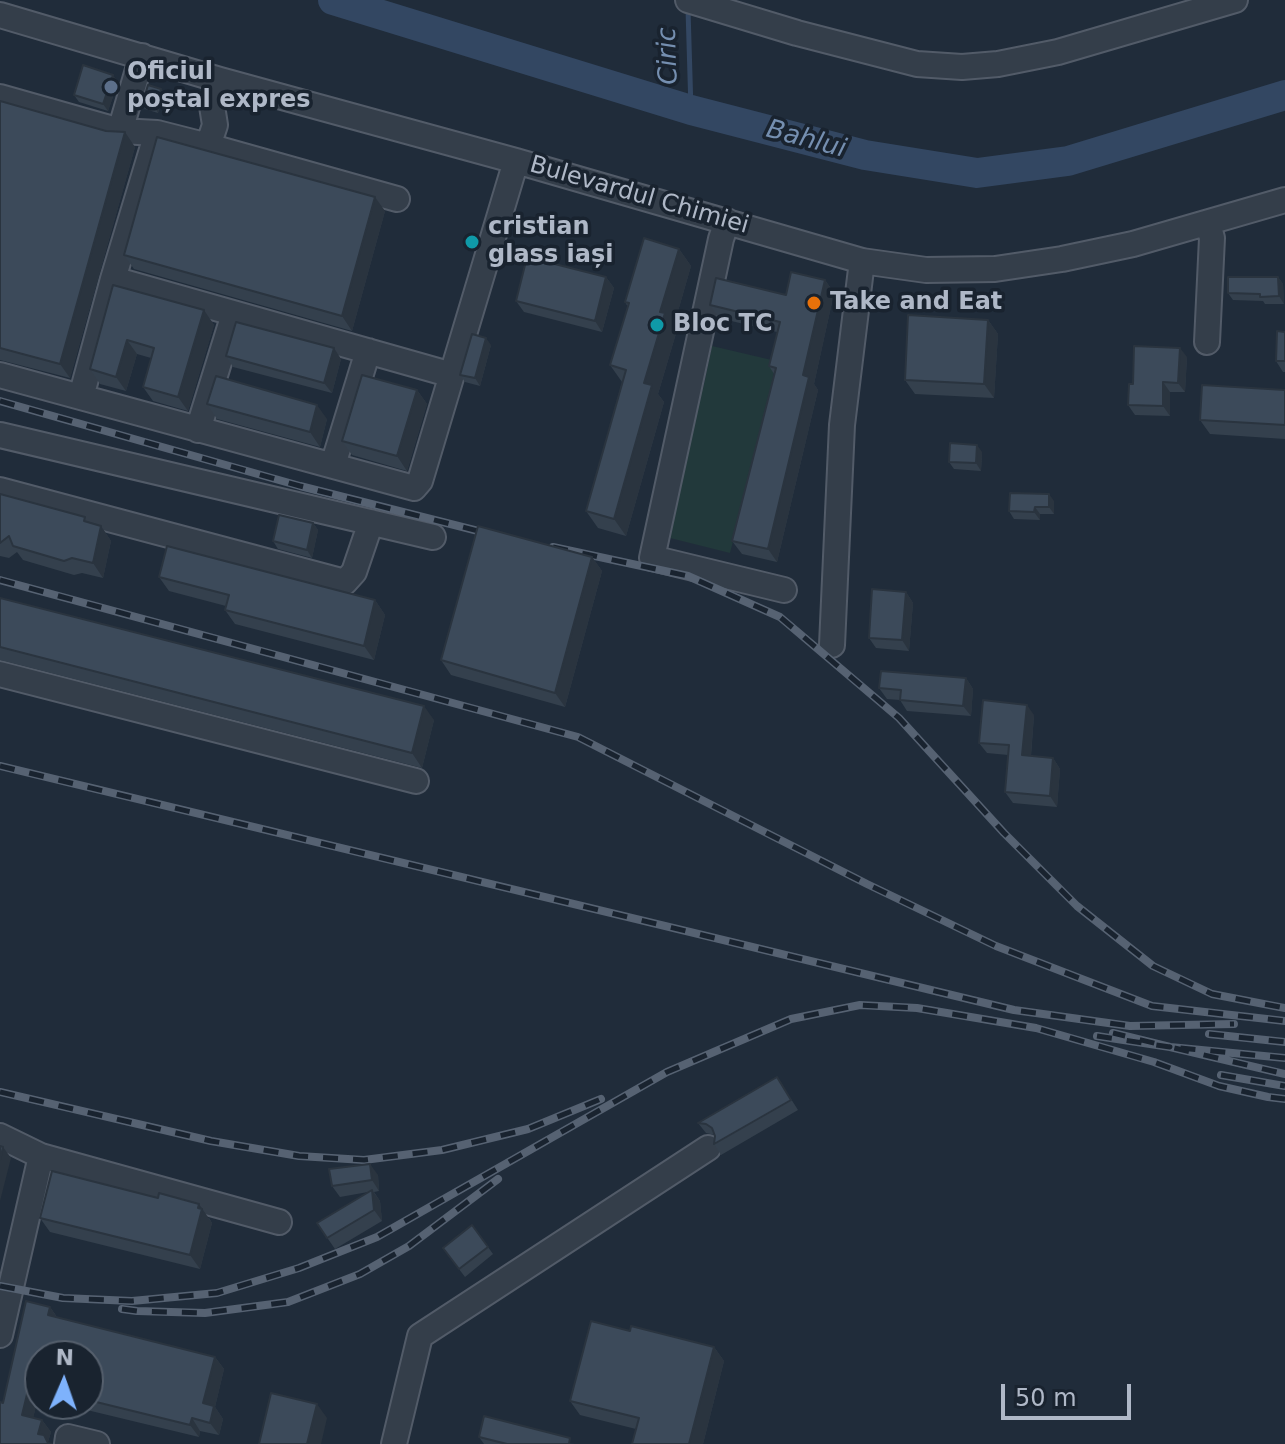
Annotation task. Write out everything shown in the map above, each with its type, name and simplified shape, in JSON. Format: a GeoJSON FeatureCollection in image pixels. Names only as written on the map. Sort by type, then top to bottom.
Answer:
{"type":"FeatureCollection","features":[{"type":"Feature","properties":{"kind":"street"},"geometry":{"type":"LineString","coordinates":[[688,0],[797,33],[917,64],[962,67],[998,64],[1058,52],[1235,0]]}},
{"type":"Feature","properties":{"kind":"street","name":"Bulevardul Chimiei"},"geometry":{"type":"LineString","coordinates":[[0,15],[862,261],[926,270],[995,269],[1133,244],[1285,200]]}},
{"type":"Feature","properties":{"kind":"street"},"geometry":{"type":"LineString","coordinates":[[120,131],[142,56]]}},
{"type":"Feature","properties":{"kind":"street"},"geometry":{"type":"LineString","coordinates":[[208,146],[215,125],[212,106],[220,80]]}},
{"type":"Feature","properties":{"kind":"street"},"geometry":{"type":"LineString","coordinates":[[0,97],[120,131],[157,133],[208,146],[397,199]]}},
{"type":"Feature","properties":{"kind":"street"},"geometry":{"type":"LineString","coordinates":[[81,397],[157,133]]}},
{"type":"Feature","properties":{"kind":"street"},"geometry":{"type":"LineString","coordinates":[[0,375],[411,488],[417,486],[516,161]]}},
{"type":"Feature","properties":{"kind":"street"},"geometry":{"type":"LineString","coordinates":[[727,221],[652,558],[784,590]]}},
{"type":"Feature","properties":{"kind":"street"},"geometry":{"type":"LineString","coordinates":[[1207,342],[1212,238],[1208,223]]}},
{"type":"Feature","properties":{"kind":"street"},"geometry":{"type":"LineString","coordinates":[[832,645],[842,425],[862,261]]}},
{"type":"Feature","properties":{"kind":"street"},"geometry":{"type":"LineString","coordinates":[[113,279],[452,375]]}},
{"type":"Feature","properties":{"kind":"street"},"geometry":{"type":"LineString","coordinates":[[198,430],[234,314]]}},
{"type":"Feature","properties":{"kind":"street"},"geometry":{"type":"LineString","coordinates":[[333,465],[368,351]]}},
{"type":"Feature","properties":{"kind":"street"},"geometry":{"type":"LineString","coordinates":[[0,435],[433,537]]}},
{"type":"Feature","properties":{"kind":"street"},"geometry":{"type":"LineString","coordinates":[[0,490],[345,582],[354,572],[371,522]]}},
{"type":"Feature","properties":{"kind":"street"},"geometry":{"type":"LineString","coordinates":[[0,674],[416,781]]}},
{"type":"Feature","properties":{"kind":"street"},"geometry":{"type":"LineString","coordinates":[[0,1136],[41,1156],[279,1222]]}},
{"type":"Feature","properties":{"kind":"street"},"geometry":{"type":"LineString","coordinates":[[394,1444],[420,1336],[708,1148]]}},
{"type":"Feature","properties":{"kind":"street"},"geometry":{"type":"LineString","coordinates":[[0,1335],[41,1156]]}},
{"type":"Feature","properties":{"kind":"street"},"geometry":{"type":"LineString","coordinates":[[67,1444],[68,1437],[97,1444]]}},
{"type":"Feature","properties":{"kind":"green space"},"geometry":{"type":"Polygon","coordinates":[[[712,346],[776,361],[768,406],[730,553],[662,536],[712,346]]]}},
{"type":"Feature","properties":{"kind":"building"},"geometry":{"type":"Polygon","coordinates":[[[83,65],[113,75],[103,104],[74,95],[83,65]]]}},
{"type":"Feature","properties":{"kind":"building"},"geometry":{"type":"Polygon","coordinates":[[[148,85],[161,89],[156,109],[142,105],[148,85]]]}},
{"type":"Feature","properties":{"kind":"building"},"geometry":{"type":"Polygon","coordinates":[[[0,101],[106,131],[125,132],[60,364],[0,348],[0,101]]]}},
{"type":"Feature","properties":{"kind":"building"},"geometry":{"type":"Polygon","coordinates":[[[157,137],[375,197],[342,316],[124,255],[157,137]]]}},
{"type":"Feature","properties":{"kind":"building"},"geometry":{"type":"Polygon","coordinates":[[[644,238],[679,249],[660,312],[665,313],[644,383],[652,385],[614,519],[586,511],[626,370],[610,365],[644,238]]]}},
{"type":"Feature","properties":{"kind":"building"},"geometry":{"type":"Polygon","coordinates":[[[527,257],[606,277],[595,321],[516,301],[527,257]]]}},
{"type":"Feature","properties":{"kind":"building"},"geometry":{"type":"Polygon","coordinates":[[[791,272],[825,280],[803,375],[809,377],[768,549],[732,541],[776,368],[769,366],[780,322],[710,305],[716,278],[786,295],[791,272]]]}},
{"type":"Feature","properties":{"kind":"building"},"geometry":{"type":"Polygon","coordinates":[[[1228,277],[1278,277],[1279,296],[1228,293],[1228,277]]]}},
{"type":"Feature","properties":{"kind":"building"},"geometry":{"type":"Polygon","coordinates":[[[113,285],[204,310],[178,397],[143,387],[154,348],[127,340],[116,377],[90,369],[113,285]]]}},
{"type":"Feature","properties":{"kind":"building"},"geometry":{"type":"Polygon","coordinates":[[[908,315],[988,320],[984,384],[905,380],[908,315]]]}},
{"type":"Feature","properties":{"kind":"building"},"geometry":{"type":"Polygon","coordinates":[[[236,322],[334,348],[324,383],[226,356],[236,322]]]}},
{"type":"Feature","properties":{"kind":"building"},"geometry":{"type":"Polygon","coordinates":[[[1277,331],[1285,332],[1285,361],[1276,361],[1277,331]]]}},
{"type":"Feature","properties":{"kind":"building"},"geometry":{"type":"Polygon","coordinates":[[[472,334],[486,338],[475,378],[460,375],[472,334]]]}},
{"type":"Feature","properties":{"kind":"building"},"geometry":{"type":"Polygon","coordinates":[[[1134,346],[1180,348],[1178,383],[1163,382],[1163,406],[1128,405],[1129,384],[1133,384],[1134,346]]]}},
{"type":"Feature","properties":{"kind":"building"},"geometry":{"type":"Polygon","coordinates":[[[362,375],[417,390],[397,456],[342,441],[362,375]]]}},
{"type":"Feature","properties":{"kind":"building"},"geometry":{"type":"Polygon","coordinates":[[[216,376],[317,405],[310,432],[207,404],[216,376]]]}},
{"type":"Feature","properties":{"kind":"building"},"geometry":{"type":"Polygon","coordinates":[[[1202,385],[1285,390],[1285,425],[1200,420],[1202,385]]]}},
{"type":"Feature","properties":{"kind":"building"},"geometry":{"type":"Polygon","coordinates":[[[950,443],[977,445],[976,463],[949,462],[950,443]]]}},
{"type":"Feature","properties":{"kind":"building"},"geometry":{"type":"Polygon","coordinates":[[[1010,493],[1049,494],[1049,507],[1035,507],[1034,512],[1009,511],[1010,493]]]}},
{"type":"Feature","properties":{"kind":"building"},"geometry":{"type":"Polygon","coordinates":[[[0,494],[85,517],[84,521],[101,526],[93,563],[72,558],[64,561],[13,546],[9,536],[0,543],[0,494]]]}},
{"type":"Feature","properties":{"kind":"building"},"geometry":{"type":"Polygon","coordinates":[[[279,515],[313,523],[307,550],[273,541],[279,515]]]}},
{"type":"Feature","properties":{"kind":"building"},"geometry":{"type":"Polygon","coordinates":[[[478,526],[592,557],[555,693],[441,660],[478,526]]]}},
{"type":"Feature","properties":{"kind":"building"},"geometry":{"type":"Polygon","coordinates":[[[167,546],[375,600],[364,646],[225,610],[229,595],[159,577],[167,546]]]}},
{"type":"Feature","properties":{"kind":"building"},"geometry":{"type":"Polygon","coordinates":[[[872,589],[906,592],[902,640],[869,638],[872,589]]]}},
{"type":"Feature","properties":{"kind":"building"},"geometry":{"type":"Polygon","coordinates":[[[0,598],[424,706],[412,753],[0,647],[0,598]]]}},
{"type":"Feature","properties":{"kind":"building"},"geometry":{"type":"Polygon","coordinates":[[[881,671],[966,678],[963,706],[900,700],[901,690],[879,688],[881,671]]]}},
{"type":"Feature","properties":{"kind":"building"},"geometry":{"type":"Polygon","coordinates":[[[983,700],[1027,705],[1022,755],[1053,758],[1050,796],[1005,792],[1009,745],[979,743],[983,700]]]}},
{"type":"Feature","properties":{"kind":"building"},"geometry":{"type":"Polygon","coordinates":[[[777,1077],[791,1100],[714,1144],[712,1128],[698,1123],[777,1077]]]}},
{"type":"Feature","properties":{"kind":"building"},"geometry":{"type":"Polygon","coordinates":[[[370,1164],[372,1180],[332,1186],[329,1169],[370,1164]]]}},
{"type":"Feature","properties":{"kind":"building"},"geometry":{"type":"Polygon","coordinates":[[[52,1171],[158,1198],[159,1193],[199,1204],[198,1208],[202,1209],[190,1255],[40,1218],[52,1171]]]}},
{"type":"Feature","properties":{"kind":"building"},"geometry":{"type":"Polygon","coordinates":[[[372,1190],[374,1210],[327,1238],[317,1223],[372,1190]]]}},
{"type":"Feature","properties":{"kind":"building"},"geometry":{"type":"Polygon","coordinates":[[[472,1225],[488,1247],[459,1269],[443,1248],[472,1225]]]}},
{"type":"Feature","properties":{"kind":"building"},"geometry":{"type":"Polygon","coordinates":[[[26,1301],[50,1307],[48,1315],[215,1357],[203,1403],[214,1406],[210,1423],[192,1418],[190,1425],[104,1404],[104,1340],[24,1340],[22,1415],[24,1420],[42,1420],[38,1434],[44,1435],[52,1444],[0,1444],[0,1402],[3,1403],[26,1301]]]}},
{"type":"Feature","properties":{"kind":"building"},"geometry":{"type":"Polygon","coordinates":[[[591,1321],[630,1331],[631,1326],[714,1347],[689,1444],[632,1444],[639,1418],[570,1401],[591,1321]]]}},
{"type":"Feature","properties":{"kind":"building"},"geometry":{"type":"Polygon","coordinates":[[[271,1393],[317,1404],[307,1444],[259,1444],[271,1393]]]}},
{"type":"Feature","properties":{"kind":"building"},"geometry":{"type":"Polygon","coordinates":[[[484,1416],[570,1438],[569,1444],[507,1444],[479,1437],[484,1416]]]}},
{"type":"Feature","properties":{"kind":"waterway","name":"Bahlui"},"geometry":{"type":"LineString","coordinates":[[333,0],[691,110],[865,155],[977,173],[1068,161],[1285,95]]}},
{"type":"Feature","properties":{"kind":"waterway","name":"Ciric"},"geometry":{"type":"LineString","coordinates":[[688,9],[691,110]]}},
{"type":"Feature","properties":{"kind":"railway"},"geometry":{"type":"LineString","coordinates":[[0,401],[300,486],[498,536]]}},
{"type":"Feature","properties":{"kind":"railway"},"geometry":{"type":"LineString","coordinates":[[553,547],[688,576],[780,617],[899,718],[1004,833],[1077,906],[1153,966],[1212,994],[1285,1008]]}},
{"type":"Feature","properties":{"kind":"railway"},"geometry":{"type":"LineString","coordinates":[[0,580],[578,737],[996,946],[1152,1006],[1285,1021]]}},
{"type":"Feature","properties":{"kind":"railway"},"geometry":{"type":"LineString","coordinates":[[0,766],[1014,1010],[1130,1026],[1234,1024]]}},
{"type":"Feature","properties":{"kind":"railway"},"geometry":{"type":"LineString","coordinates":[[0,1286],[63,1298],[132,1301],[217,1293],[299,1268],[377,1237],[667,1072],[791,1019],[860,1005],[917,1008],[1036,1028],[1154,1062],[1219,1086],[1285,1099]]}},
{"type":"Feature","properties":{"kind":"railway"},"geometry":{"type":"LineString","coordinates":[[1097,1036],[1170,1047],[1113,1033]]}},
{"type":"Feature","properties":{"kind":"railway"},"geometry":{"type":"LineString","coordinates":[[1209,1034],[1285,1042]]}},
{"type":"Feature","properties":{"kind":"railway"},"geometry":{"type":"LineString","coordinates":[[1285,1058],[1170,1047],[1285,1074]]}},
{"type":"Feature","properties":{"kind":"railway"},"geometry":{"type":"LineString","coordinates":[[1221,1075],[1285,1086]]}},
{"type":"Feature","properties":{"kind":"railway"},"geometry":{"type":"LineString","coordinates":[[0,1092],[211,1141],[299,1156],[364,1160],[442,1150],[528,1129],[601,1099]]}},
{"type":"Feature","properties":{"kind":"railway"},"geometry":{"type":"LineString","coordinates":[[122,1309],[205,1313],[288,1302],[360,1274],[409,1246],[498,1179]]}},
{"type":"Feature","properties":{"kind":"place","name":"Oficiul poștal expres"},"geometry":{"type":"Point","coordinates":[111,87]}},
{"type":"Feature","properties":{"kind":"place","name":"cristian glass iași"},"geometry":{"type":"Point","coordinates":[472,242]}},
{"type":"Feature","properties":{"kind":"place","name":"Take and Eat"},"geometry":{"type":"Point","coordinates":[814,303]}},
{"type":"Feature","properties":{"kind":"place","name":"Bloc TC"},"geometry":{"type":"Point","coordinates":[657,325]}}]}
